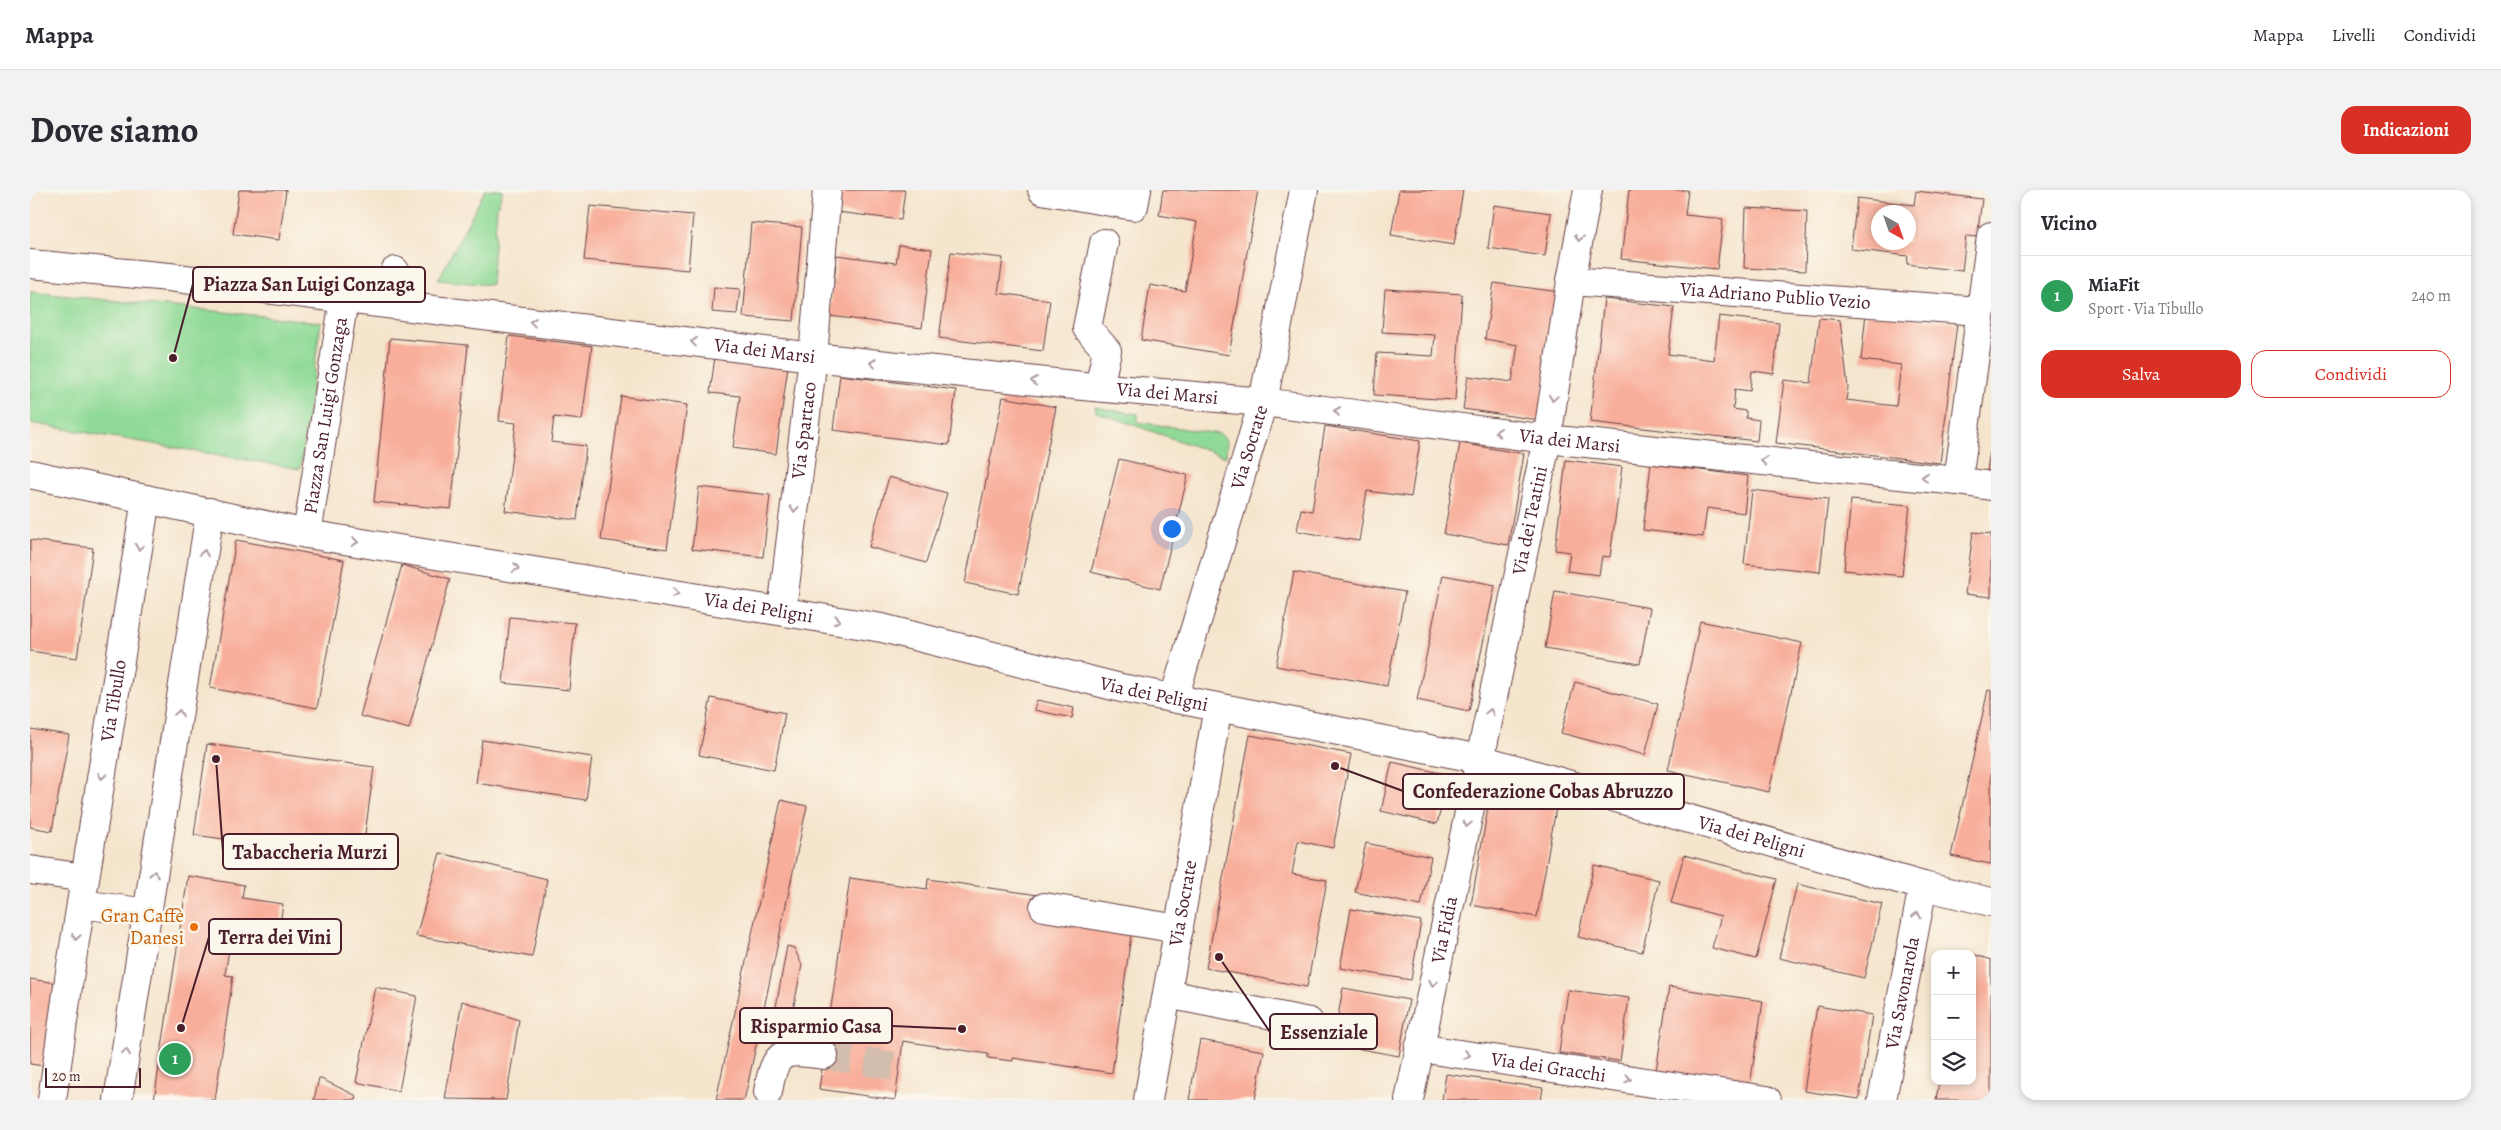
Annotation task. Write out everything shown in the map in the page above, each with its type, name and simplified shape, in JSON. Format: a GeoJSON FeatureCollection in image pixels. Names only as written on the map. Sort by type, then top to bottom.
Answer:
{"type":"FeatureCollection","features":[{"type":"Feature","properties":{"kind":"street","name":"Via Spartaco"},"geometry":{"type":"LineString","coordinates":[[782,610],[813,357],[827,190]]}},
{"type":"Feature","properties":{"kind":"street"},"geometry":{"type":"LineString","coordinates":[[1042,190],[1134,206],[1137,190]]}},
{"type":"Feature","properties":{"kind":"street","name":"Via Socrate"},"geometry":{"type":"LineString","coordinates":[[1174,698],[1263,402],[1304,190]]}},
{"type":"Feature","properties":{"kind":"street","name":"Via dei Teatini"},"geometry":{"type":"LineString","coordinates":[[1480,759],[1547,439],[1571,281],[1588,190]]}},
{"type":"Feature","properties":{"kind":"street"},"geometry":{"type":"LineString","coordinates":[[1958,481],[1991,236]]}},
{"type":"Feature","properties":{"kind":"street"},"geometry":{"type":"LineString","coordinates":[[1091,387],[1106,351],[1087,328],[1104,243]]}},
{"type":"Feature","properties":{"kind":"street","name":"Piazza San Luigi Gonzaga"},"geometry":{"type":"LineString","coordinates":[[30,264],[169,277],[344,299],[307,534],[30,474]]}},
{"type":"Feature","properties":{"kind":"street"},"geometry":{"type":"LineString","coordinates":[[391,304],[395,271]]}},
{"type":"Feature","properties":{"kind":"street","name":"Via Adriano Publio Vezio"},"geometry":{"type":"LineString","coordinates":[[1571,281],[1980,311]]}},
{"type":"Feature","properties":{"kind":"street","name":"Via dei Marsi"},"geometry":{"type":"LineString","coordinates":[[344,299],[813,357],[1091,387],[1263,402],[1547,439],[1991,486]]}},
{"type":"Feature","properties":{"kind":"street","name":"Via Tibullo"},"geometry":{"type":"LineString","coordinates":[[52,1100],[83,891],[146,499]]}},
{"type":"Feature","properties":{"kind":"street"},"geometry":{"type":"LineString","coordinates":[[118,1100],[210,512]]}},
{"type":"Feature","properties":{"kind":"street","name":"Via dei Peligni"},"geometry":{"type":"LineString","coordinates":[[307,534],[782,610],[882,628],[1121,688],[1480,759],[1923,886],[1991,902]]}},
{"type":"Feature","properties":{"kind":"street","name":"Via Socrate"},"geometry":{"type":"LineString","coordinates":[[1148,1100],[1218,707]]}},
{"type":"Feature","properties":{"kind":"street","name":"Via Fidia"},"geometry":{"type":"LineString","coordinates":[[1410,1100],[1419,1048],[1480,759]]}},
{"type":"Feature","properties":{"kind":"street"},"geometry":{"type":"LineString","coordinates":[[30,870],[83,891],[148,913]]}},
{"type":"Feature","properties":{"kind":"street","name":"Via Savonarola"},"geometry":{"type":"LineString","coordinates":[[1882,1100],[1923,886]]}},
{"type":"Feature","properties":{"kind":"street"},"geometry":{"type":"LineString","coordinates":[[1044,906],[1178,929]]}},
{"type":"Feature","properties":{"kind":"street"},"geometry":{"type":"LineString","coordinates":[[1167,994],[1309,1022]]}},
{"type":"Feature","properties":{"kind":"street","name":"Via dei Gracchi"},"geometry":{"type":"LineString","coordinates":[[1419,1048],[1767,1100]]}},
{"type":"Feature","properties":{"kind":"street"},"geometry":{"type":"LineString","coordinates":[[768,1092],[772,1070],[782,1056],[796,1050],[824,1055]]}},
{"type":"Feature","properties":{"kind":"green space"},"geometry":{"type":"Polygon","coordinates":[[[485,190],[503,190],[497,207],[491,285],[438,280],[485,190]]]}},
{"type":"Feature","properties":{"kind":"green space"},"geometry":{"type":"Polygon","coordinates":[[[30,292],[321,322],[300,469],[30,423],[30,292]]]}},
{"type":"Feature","properties":{"kind":"green space"},"geometry":{"type":"Polygon","coordinates":[[[1095,407],[1138,414],[1138,422],[1220,434],[1227,441],[1226,457],[1096,412],[1095,407]]]}},
{"type":"Feature","properties":{"kind":"building"},"geometry":{"type":"Polygon","coordinates":[[[239,190],[286,190],[279,240],[233,234],[239,190]]]}},
{"type":"Feature","properties":{"kind":"building"},"geometry":{"type":"Polygon","coordinates":[[[840,190],[905,190],[901,220],[837,212],[840,190]]]}},
{"type":"Feature","properties":{"kind":"building"},"geometry":{"type":"Polygon","coordinates":[[[1163,190],[1258,190],[1229,355],[1141,340],[1150,285],[1185,291],[1197,222],[1159,215],[1163,190]]]}},
{"type":"Feature","properties":{"kind":"building"},"geometry":{"type":"Polygon","coordinates":[[[1399,190],[1463,190],[1454,245],[1391,235],[1399,190]]]}},
{"type":"Feature","properties":{"kind":"building"},"geometry":{"type":"Polygon","coordinates":[[[1629,190],[1688,190],[1685,215],[1723,219],[1717,269],[1621,259],[1629,190]]]}},
{"type":"Feature","properties":{"kind":"building"},"geometry":{"type":"Polygon","coordinates":[[[1916,191],[1982,199],[1977,237],[1966,236],[1962,271],[1907,264],[1908,256],[1851,249],[1857,198],[1914,205],[1916,191]]]}},
{"type":"Feature","properties":{"kind":"building"},"geometry":{"type":"Polygon","coordinates":[[[1494,205],[1551,213],[1545,256],[1488,248],[1494,205]]]}},
{"type":"Feature","properties":{"kind":"building"},"geometry":{"type":"Polygon","coordinates":[[[590,206],[693,215],[688,270],[584,260],[590,206]]]}},
{"type":"Feature","properties":{"kind":"building"},"geometry":{"type":"Polygon","coordinates":[[[1746,208],[1807,211],[1805,271],[1744,268],[1746,208]]]}},
{"type":"Feature","properties":{"kind":"building"},"geometry":{"type":"Polygon","coordinates":[[[751,223],[802,227],[794,321],[743,317],[751,223]]]}},
{"type":"Feature","properties":{"kind":"building"},"geometry":{"type":"Polygon","coordinates":[[[899,245],[932,249],[922,328],[830,316],[837,255],[896,263],[899,245]]]}},
{"type":"Feature","properties":{"kind":"building"},"geometry":{"type":"Polygon","coordinates":[[[951,252],[1003,258],[998,293],[1050,300],[1043,351],[939,338],[951,252]]]}},
{"type":"Feature","properties":{"kind":"building"},"geometry":{"type":"Polygon","coordinates":[[[1494,283],[1559,292],[1539,420],[1463,409],[1468,376],[1512,382],[1518,345],[1485,339],[1494,283]]]}},
{"type":"Feature","properties":{"kind":"building"},"geometry":{"type":"Polygon","coordinates":[[[714,287],[740,289],[737,314],[712,312],[714,287]]]}},
{"type":"Feature","properties":{"kind":"building"},"geometry":{"type":"Polygon","coordinates":[[[1385,289],[1462,294],[1455,400],[1374,395],[1377,353],[1433,356],[1435,335],[1382,332],[1385,289]]]}},
{"type":"Feature","properties":{"kind":"building"},"geometry":{"type":"Polygon","coordinates":[[[1604,299],[1674,307],[1668,354],[1714,360],[1719,316],[1779,323],[1774,374],[1752,371],[1750,391],[1735,389],[1733,409],[1746,411],[1746,418],[1759,420],[1757,441],[1590,422],[1604,299]]]}},
{"type":"Feature","properties":{"kind":"building"},"geometry":{"type":"Polygon","coordinates":[[[1866,313],[1957,323],[1940,463],[1776,443],[1784,380],[1811,383],[1819,318],[1840,320],[1848,388],[1846,400],[1896,406],[1901,365],[1861,360],[1866,313]]]}},
{"type":"Feature","properties":{"kind":"building"},"geometry":{"type":"Polygon","coordinates":[[[509,336],[592,346],[582,420],[554,417],[551,442],[586,446],[577,520],[505,511],[516,423],[499,421],[509,336]]]}},
{"type":"Feature","properties":{"kind":"building"},"geometry":{"type":"Polygon","coordinates":[[[390,338],[468,345],[451,509],[374,502],[390,338]]]}},
{"type":"Feature","properties":{"kind":"building"},"geometry":{"type":"Polygon","coordinates":[[[715,357],[788,366],[776,454],[733,448],[740,396],[710,393],[715,357]]]}},
{"type":"Feature","properties":{"kind":"building"},"geometry":{"type":"Polygon","coordinates":[[[840,375],[956,390],[949,445],[833,430],[840,375]]]}},
{"type":"Feature","properties":{"kind":"building"},"geometry":{"type":"Polygon","coordinates":[[[621,396],[687,405],[667,549],[601,540],[621,396]]]}},
{"type":"Feature","properties":{"kind":"building"},"geometry":{"type":"Polygon","coordinates":[[[1003,397],[1056,407],[1018,594],[965,583],[1003,397]]]}},
{"type":"Feature","properties":{"kind":"building"},"geometry":{"type":"Polygon","coordinates":[[[1325,426],[1420,441],[1411,497],[1367,491],[1359,541],[1297,531],[1301,509],[1312,511],[1325,426]]]}},
{"type":"Feature","properties":{"kind":"building"},"geometry":{"type":"Polygon","coordinates":[[[1460,443],[1524,454],[1508,545],[1444,534],[1460,443]]]}},
{"type":"Feature","properties":{"kind":"building"},"geometry":{"type":"Polygon","coordinates":[[[1991,451],[1991,471],[1987,470],[1991,451]]]}},
{"type":"Feature","properties":{"kind":"building"},"geometry":{"type":"Polygon","coordinates":[[[1119,459],[1188,475],[1160,589],[1091,572],[1119,459]]]}},
{"type":"Feature","properties":{"kind":"building"},"geometry":{"type":"Polygon","coordinates":[[[1566,460],[1622,467],[1610,557],[1602,556],[1599,575],[1567,571],[1570,552],[1555,550],[1566,460]]]}},
{"type":"Feature","properties":{"kind":"building"},"geometry":{"type":"Polygon","coordinates":[[[1651,464],[1748,476],[1744,513],[1707,508],[1703,537],[1643,530],[1651,464]]]}},
{"type":"Feature","properties":{"kind":"building"},"geometry":{"type":"Polygon","coordinates":[[[889,477],[947,493],[926,563],[869,547],[889,477]]]}},
{"type":"Feature","properties":{"kind":"building"},"geometry":{"type":"Polygon","coordinates":[[[699,487],[770,495],[763,557],[692,549],[699,487]]]}},
{"type":"Feature","properties":{"kind":"building"},"geometry":{"type":"Polygon","coordinates":[[[1752,490],[1828,499],[1820,572],[1744,564],[1752,490]]]}},
{"type":"Feature","properties":{"kind":"building"},"geometry":{"type":"Polygon","coordinates":[[[1851,500],[1910,505],[1902,576],[1844,570],[1851,500]]]}},
{"type":"Feature","properties":{"kind":"building"},"geometry":{"type":"Polygon","coordinates":[[[1973,532],[1991,534],[1991,597],[1965,594],[1973,532]]]}},
{"type":"Feature","properties":{"kind":"building"},"geometry":{"type":"Polygon","coordinates":[[[30,540],[93,548],[77,658],[30,651],[30,540]]]}},
{"type":"Feature","properties":{"kind":"building"},"geometry":{"type":"Polygon","coordinates":[[[236,540],[344,560],[317,708],[210,688],[236,540]]]}},
{"type":"Feature","properties":{"kind":"building"},"geometry":{"type":"Polygon","coordinates":[[[402,565],[450,579],[409,729],[360,716],[402,565]]]}},
{"type":"Feature","properties":{"kind":"building"},"geometry":{"type":"Polygon","coordinates":[[[1294,572],[1405,592],[1387,686],[1276,666],[1294,572]]]}},
{"type":"Feature","properties":{"kind":"building"},"geometry":{"type":"Polygon","coordinates":[[[1443,575],[1495,585],[1469,711],[1417,700],[1443,575]]]}},
{"type":"Feature","properties":{"kind":"building"},"geometry":{"type":"Polygon","coordinates":[[[1555,591],[1650,608],[1640,664],[1545,648],[1555,591]]]}},
{"type":"Feature","properties":{"kind":"building"},"geometry":{"type":"Polygon","coordinates":[[[510,617],[575,623],[569,690],[503,683],[510,617]]]}},
{"type":"Feature","properties":{"kind":"building"},"geometry":{"type":"Polygon","coordinates":[[[1700,621],[1802,643],[1769,792],[1668,770],[1700,621]]]}},
{"type":"Feature","properties":{"kind":"building"},"geometry":{"type":"Polygon","coordinates":[[[1575,682],[1658,704],[1645,755],[1561,733],[1575,682]]]}},
{"type":"Feature","properties":{"kind":"building"},"geometry":{"type":"Polygon","coordinates":[[[1988,690],[1991,691],[1991,864],[1951,856],[1988,690]]]}},
{"type":"Feature","properties":{"kind":"building"},"geometry":{"type":"Polygon","coordinates":[[[711,698],[785,713],[774,770],[699,755],[711,698]]]}},
{"type":"Feature","properties":{"kind":"building"},"geometry":{"type":"Polygon","coordinates":[[[1037,700],[1074,708],[1072,718],[1034,710],[1037,700]]]}},
{"type":"Feature","properties":{"kind":"building"},"geometry":{"type":"Polygon","coordinates":[[[30,729],[69,735],[52,831],[30,827],[30,729]]]}},
{"type":"Feature","properties":{"kind":"building"},"geometry":{"type":"Polygon","coordinates":[[[1250,735],[1351,754],[1333,848],[1298,841],[1292,874],[1327,880],[1307,987],[1206,968],[1250,735]]]}},
{"type":"Feature","properties":{"kind":"building"},"geometry":{"type":"Polygon","coordinates":[[[482,740],[592,757],[586,800],[476,783],[482,740]]]}},
{"type":"Feature","properties":{"kind":"building"},"geometry":{"type":"Polygon","coordinates":[[[207,744],[374,767],[362,857],[194,835],[207,744]]]}},
{"type":"Feature","properties":{"kind":"building"},"geometry":{"type":"Polygon","coordinates":[[[1392,762],[1449,775],[1437,824],[1381,811],[1392,762]]]}},
{"type":"Feature","properties":{"kind":"building"},"geometry":{"type":"Polygon","coordinates":[[[1490,796],[1556,808],[1537,917],[1471,905],[1490,796]]]}},
{"type":"Feature","properties":{"kind":"building"},"geometry":{"type":"Polygon","coordinates":[[[781,800],[807,806],[747,1088],[744,1100],[716,1100],[781,800]]]}},
{"type":"Feature","properties":{"kind":"building"},"geometry":{"type":"Polygon","coordinates":[[[1366,843],[1431,857],[1421,906],[1355,892],[1366,843]]]}},
{"type":"Feature","properties":{"kind":"building"},"geometry":{"type":"Polygon","coordinates":[[[440,853],[547,879],[532,957],[416,936],[440,853]]]}},
{"type":"Feature","properties":{"kind":"building"},"geometry":{"type":"Polygon","coordinates":[[[1684,855],[1777,879],[1756,959],[1712,948],[1721,916],[1671,903],[1684,855]]]}},
{"type":"Feature","properties":{"kind":"building"},"geometry":{"type":"Polygon","coordinates":[[[1594,865],[1659,880],[1642,952],[1578,937],[1594,865]]]}},
{"type":"Feature","properties":{"kind":"building"},"geometry":{"type":"Polygon","coordinates":[[[188,876],[244,885],[242,898],[283,904],[277,944],[231,937],[225,975],[233,976],[215,1100],[154,1100],[188,876]]]}},
{"type":"Feature","properties":{"kind":"building"},"geometry":{"type":"Polygon","coordinates":[[[850,878],[927,889],[928,879],[1045,896],[1132,928],[1112,1073],[1013,1058],[1013,1061],[988,1058],[988,1054],[903,1041],[895,1100],[819,1089],[850,878]]]}},
{"type":"Feature","properties":{"kind":"building"},"geometry":{"type":"Polygon","coordinates":[[[1797,884],[1882,904],[1864,978],[1779,958],[1797,884]]]}},
{"type":"Feature","properties":{"kind":"building"},"geometry":{"type":"Polygon","coordinates":[[[1351,909],[1421,921],[1411,980],[1340,968],[1351,909]]]}},
{"type":"Feature","properties":{"kind":"building"},"geometry":{"type":"Polygon","coordinates":[[[787,946],[794,948],[802,965],[793,1010],[776,1007],[787,946]]]}},
{"type":"Feature","properties":{"kind":"building"},"geometry":{"type":"Polygon","coordinates":[[[1976,955],[1991,960],[1991,1100],[1936,1100],[1938,1085],[1976,1085],[1976,955]]]}},
{"type":"Feature","properties":{"kind":"building"},"geometry":{"type":"Polygon","coordinates":[[[30,979],[57,983],[44,1066],[30,1064],[30,979]]]}},
{"type":"Feature","properties":{"kind":"building"},"geometry":{"type":"Polygon","coordinates":[[[375,987],[417,996],[399,1091],[356,1082],[375,987]]]}},
{"type":"Feature","properties":{"kind":"building"},"geometry":{"type":"Polygon","coordinates":[[[1669,987],[1763,1001],[1750,1085],[1656,1071],[1669,987]]]}},
{"type":"Feature","properties":{"kind":"building"},"geometry":{"type":"Polygon","coordinates":[[[1343,988],[1409,1000],[1399,1056],[1333,1044],[1343,988]]]}},
{"type":"Feature","properties":{"kind":"building"},"geometry":{"type":"Polygon","coordinates":[[[1568,990],[1629,998],[1620,1061],[1559,1053],[1568,990]]]}},
{"type":"Feature","properties":{"kind":"building"},"geometry":{"type":"Polygon","coordinates":[[[462,1001],[519,1020],[506,1100],[445,1099],[462,1001]]]}},
{"type":"Feature","properties":{"kind":"building"},"geometry":{"type":"Polygon","coordinates":[[[1817,1006],[1872,1015],[1859,1099],[1804,1091],[1817,1006]]]}},
{"type":"Feature","properties":{"kind":"building"},"geometry":{"type":"Polygon","coordinates":[[[1200,1040],[1264,1051],[1255,1100],[1189,1100],[1200,1040]]]}},
{"type":"Feature","properties":{"kind":"building"},"geometry":{"type":"Polygon","coordinates":[[[1446,1074],[1543,1088],[1541,1100],[1442,1100],[1446,1074]]]}},
{"type":"Feature","properties":{"kind":"building"},"geometry":{"type":"Polygon","coordinates":[[[319,1078],[357,1096],[356,1100],[314,1100],[319,1078]]]}},
{"type":"Feature","properties":{"kind":"tunnel"},"geometry":{"type":"LineString","coordinates":[[824,1055],[900,1067]]}},
{"type":"Feature","properties":{"kind":"place","name":"Piazza San Luigi Conzaga"},"geometry":{"type":"Point","coordinates":[173,358]}},
{"type":"Feature","properties":{"kind":"place","name":"Tabaccheria Murzi"},"geometry":{"type":"Point","coordinates":[216,759]}},
{"type":"Feature","properties":{"kind":"place","name":"Confederazione Cobas Abruzzo"},"geometry":{"type":"Point","coordinates":[1335,766]}},
{"type":"Feature","properties":{"kind":"place","name":"Gran Caffè Danesi"},"geometry":{"type":"Point","coordinates":[194,927]}},
{"type":"Feature","properties":{"kind":"place","name":"Essenziale"},"geometry":{"type":"Point","coordinates":[1219,957]}},
{"type":"Feature","properties":{"kind":"place","name":"Terra dei Vini"},"geometry":{"type":"Point","coordinates":[181,1028]}},
{"type":"Feature","properties":{"kind":"place","name":"Risparmio Casa"},"geometry":{"type":"Point","coordinates":[962,1029]}},
{"type":"Feature","properties":{"kind":"place","name":"MiaFit"},"geometry":{"type":"Point","coordinates":[175,1059]}}]}
